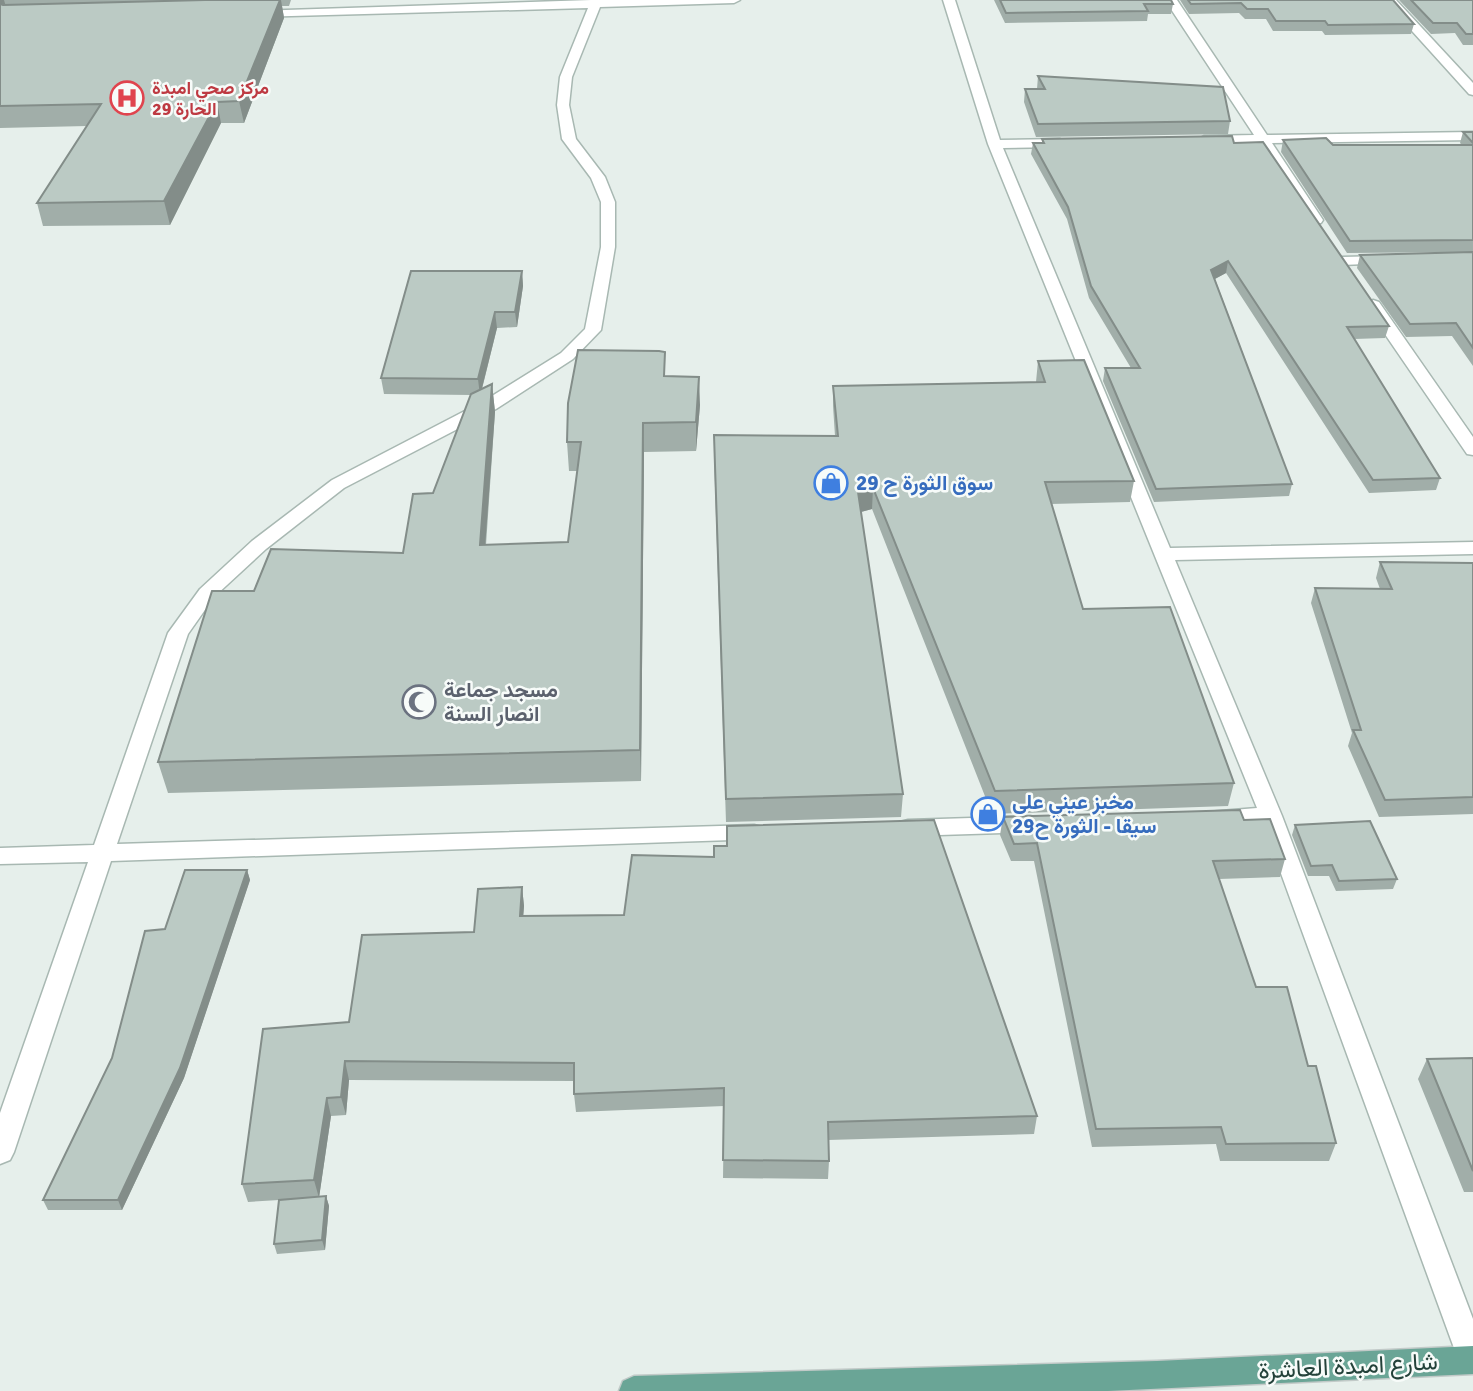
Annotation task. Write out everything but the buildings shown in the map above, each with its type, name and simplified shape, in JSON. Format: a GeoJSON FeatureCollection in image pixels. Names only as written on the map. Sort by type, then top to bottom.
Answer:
{"type":"FeatureCollection","features":[{"type":"Feature","properties":{"kind":"main road","name":"شارع امبدة العاشرة"},"geometry":{"type":"LineString","coordinates":[[634,1391],[1157,1374],[1473,1359]]}},
{"type":"Feature","properties":{"kind":"street"},"geometry":{"type":"LineString","coordinates":[[241,14],[733,0]]}},
{"type":"Feature","properties":{"kind":"street"},"geometry":{"type":"LineString","coordinates":[[949,0],[995,145],[1166,554],[1271,816],[1473,1359]]}},
{"type":"Feature","properties":{"kind":"street"},"geometry":{"type":"LineString","coordinates":[[1171,0],[1338,255],[1407,260]]}},
{"type":"Feature","properties":{"kind":"street"},"geometry":{"type":"LineString","coordinates":[[1390,0],[1473,91]]}},
{"type":"Feature","properties":{"kind":"street"},"geometry":{"type":"LineString","coordinates":[[0,1152],[178,633],[207,593],[259,545],[338,484],[490,405],[567,356],[593,330],[608,247],[608,202],[598,177],[569,139],[563,105],[566,77],[597,2]]}},
{"type":"Feature","properties":{"kind":"street"},"geometry":{"type":"LineString","coordinates":[[1183,140],[1473,136]]}},
{"type":"Feature","properties":{"kind":"street"},"geometry":{"type":"LineString","coordinates":[[995,145],[1076,143]]}},
{"type":"Feature","properties":{"kind":"street"},"geometry":{"type":"LineString","coordinates":[[1365,294],[1473,450]]}},
{"type":"Feature","properties":{"kind":"street"},"geometry":{"type":"LineString","coordinates":[[1166,554],[1473,548]]}},
{"type":"Feature","properties":{"kind":"street"},"geometry":{"type":"LineString","coordinates":[[1188,819],[1271,816]]}},
{"type":"Feature","properties":{"kind":"street"},"geometry":{"type":"LineString","coordinates":[[882,829],[1049,823]]}},
{"type":"Feature","properties":{"kind":"street"},"geometry":{"type":"LineString","coordinates":[[0,856],[771,832]]}},
{"type":"Feature","properties":{"kind":"place","name":"مركز صحي امبدة الحارة 29"},"geometry":{"type":"Point","coordinates":[127,98]}},
{"type":"Feature","properties":{"kind":"place","name":"سوق الثورة ح 29"},"geometry":{"type":"Point","coordinates":[831,483]}},
{"type":"Feature","properties":{"kind":"place","name":"مسجد جماعة انصار السنة"},"geometry":{"type":"Point","coordinates":[419,702]}},
{"type":"Feature","properties":{"kind":"place","name":"مخبز عيني على سيقا - الثورة ح29"},"geometry":{"type":"Point","coordinates":[988,814]}}]}
